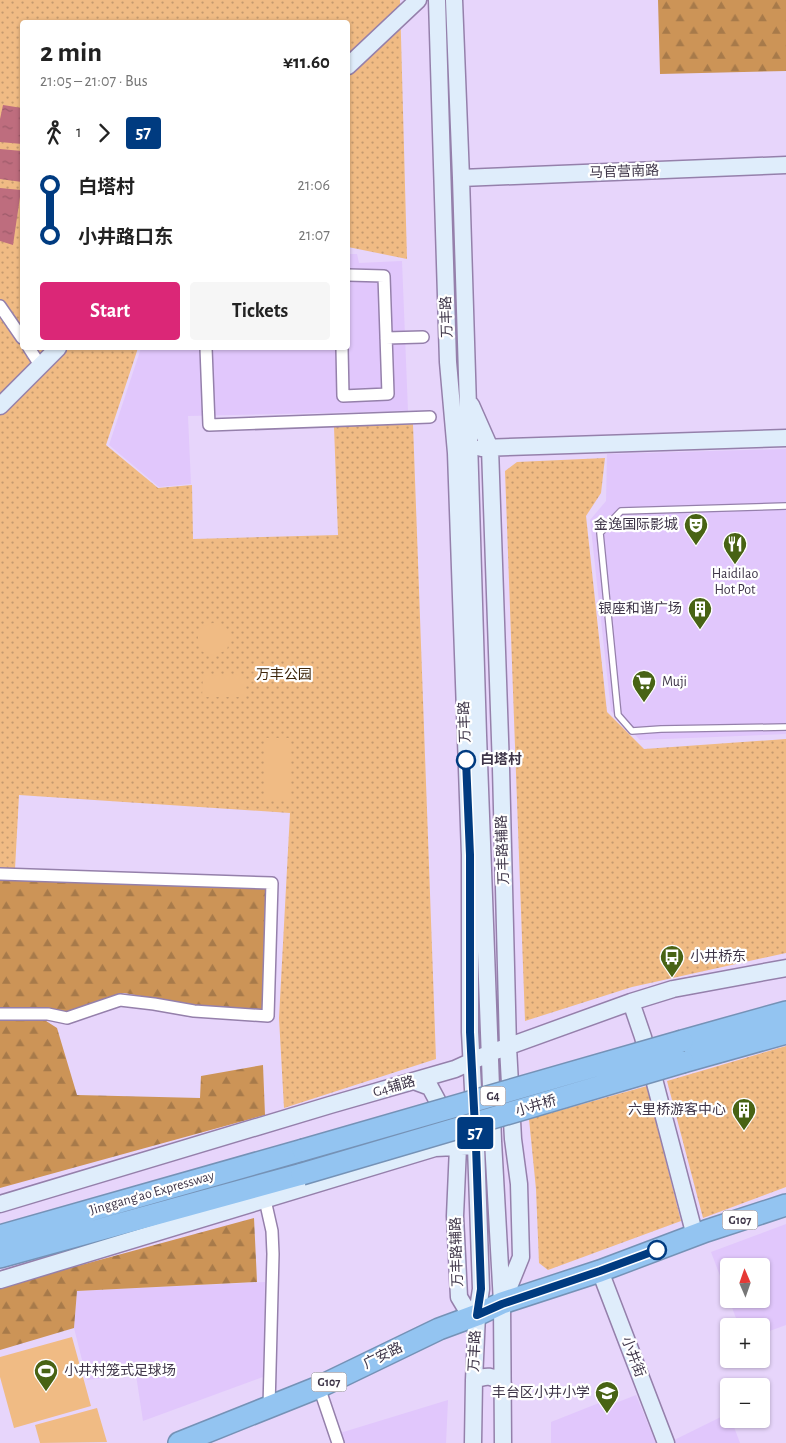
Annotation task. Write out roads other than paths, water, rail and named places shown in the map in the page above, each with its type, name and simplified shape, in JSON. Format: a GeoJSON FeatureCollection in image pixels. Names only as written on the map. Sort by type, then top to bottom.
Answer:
{"type":"FeatureCollection","features":[{"type":"Feature","properties":{"kind":"highway","name":"小井桥"},"geometry":{"type":"LineString","coordinates":[[303,1150],[786,1012]]}},
{"type":"Feature","properties":{"kind":"highway","name":"小井桥"},"geometry":{"type":"LineString","coordinates":[[302,1174],[786,1033]]}},
{"type":"Feature","properties":{"kind":"highway","name":"Jinggang'ao Expressway"},"geometry":{"type":"LineString","coordinates":[[0,1236],[303,1150]]}},
{"type":"Feature","properties":{"kind":"highway","name":"Jinggang'ao Expressway"},"geometry":{"type":"LineString","coordinates":[[0,1257],[302,1174]]}},
{"type":"Feature","properties":{"kind":"highway","name":"G107"},"geometry":{"type":"LineString","coordinates":[[477,1315],[502,1304],[786,1204]]}},
{"type":"Feature","properties":{"kind":"highway","name":"广安路"},"geometry":{"type":"LineString","coordinates":[[178,1443],[319,1387],[439,1329],[477,1315]]}},
{"type":"Feature","properties":{"kind":"street"},"geometry":{"type":"LineString","coordinates":[[350,64],[418,0]]}},
{"type":"Feature","properties":{"kind":"street","name":"万丰路"},"geometry":{"type":"LineString","coordinates":[[436,0],[448,362],[456,453],[470,855],[470,1032],[481,1289],[477,1315],[473,1443]]}},
{"type":"Feature","properties":{"kind":"street","name":"万丰路"},"geometry":{"type":"LineString","coordinates":[[454,2],[490,1053],[502,1304],[503,1443]]}},
{"type":"Feature","properties":{"kind":"street","name":"马官营南路"},"geometry":{"type":"LineString","coordinates":[[461,178],[786,165]]}},
{"type":"Feature","properties":{"kind":"street"},"geometry":{"type":"LineString","coordinates":[[342,350],[344,396],[388,394],[384,276],[350,276]]}},
{"type":"Feature","properties":{"kind":"street"},"geometry":{"type":"LineString","coordinates":[[0,306],[20,335]]}},
{"type":"Feature","properties":{"kind":"street"},"geometry":{"type":"LineString","coordinates":[[386,338],[422,337]]}},
{"type":"Feature","properties":{"kind":"street"},"geometry":{"type":"LineString","coordinates":[[30,350],[40,365]]}},
{"type":"Feature","properties":{"kind":"street"},"geometry":{"type":"LineString","coordinates":[[0,406],[56,350]]}},
{"type":"Feature","properties":{"kind":"street"},"geometry":{"type":"LineString","coordinates":[[206,350],[209,425],[430,416]]}},
{"type":"Feature","properties":{"kind":"street","name":"万丰路辅路"},"geometry":{"type":"LineString","coordinates":[[467,397],[490,448],[501,758],[508,1047],[512,1139],[519,1184],[521,1256],[502,1304]]}},
{"type":"Feature","properties":{"kind":"street"},"geometry":{"type":"LineString","coordinates":[[469,448],[786,438]]}},
{"type":"Feature","properties":{"kind":"street"},"geometry":{"type":"LineString","coordinates":[[0,874],[272,883],[268,1016],[194,1011],[120,1000],[68,1018],[48,1014],[0,1014]]}},
{"type":"Feature","properties":{"kind":"street","name":"G4辅路"},"geometry":{"type":"LineString","coordinates":[[0,1204],[455,1069],[490,1053],[673,989],[786,968]]}},
{"type":"Feature","properties":{"kind":"street"},"geometry":{"type":"LineString","coordinates":[[632,1002],[643,1037],[695,1236]]}},
{"type":"Feature","properties":{"kind":"street"},"geometry":{"type":"LineString","coordinates":[[414,1081],[430,1087],[437,1100],[440,1127],[435,1148]]}},
{"type":"Feature","properties":{"kind":"street"},"geometry":{"type":"LineString","coordinates":[[458,1147],[475,1128]]}},
{"type":"Feature","properties":{"kind":"street"},"geometry":{"type":"LineString","coordinates":[[0,1280],[435,1148],[476,1146]]}},
{"type":"Feature","properties":{"kind":"street","name":"万丰路辅路"},"geometry":{"type":"LineString","coordinates":[[458,1147],[455,1216],[459,1296],[465,1307],[477,1315]]}},
{"type":"Feature","properties":{"kind":"street"},"geometry":{"type":"LineString","coordinates":[[265,1200],[272,1231],[273,1254],[269,1407]]}},
{"type":"Feature","properties":{"kind":"street","name":"小井街"},"geometry":{"type":"LineString","coordinates":[[600,1271],[666,1443]]}},
{"type":"Feature","properties":{"kind":"street"},"geometry":{"type":"LineString","coordinates":[[474,1380],[484,1376],[495,1378],[503,1384]]}},
{"type":"Feature","properties":{"kind":"street"},"geometry":{"type":"LineString","coordinates":[[319,1387],[338,1443]]}},
{"type":"Feature","properties":{"kind":"lane"},"geometry":{"type":"LineString","coordinates":[[786,506],[621,511],[600,533],[618,715],[632,731],[786,726]]}},
{"type":"Feature","properties":{"kind":"water"},"geometry":{"type":"Polygon","coordinates":[[[3,105],[20,108],[20,144],[0,142],[0,119],[3,105]]]}},
{"type":"Feature","properties":{"kind":"water"},"geometry":{"type":"Polygon","coordinates":[[[0,149],[20,151],[20,182],[0,179],[0,149]]]}},
{"type":"Feature","properties":{"kind":"water"},"geometry":{"type":"Polygon","coordinates":[[[0,188],[20,190],[13,245],[0,241],[0,188]]]}},
{"type":"Feature","properties":{"kind":"place","name":"金逸国际影城"},"geometry":{"type":"Point","coordinates":[696,546]}},
{"type":"Feature","properties":{"kind":"place","name":"Haidilao Hot Pot"},"geometry":{"type":"Point","coordinates":[735,565]}},
{"type":"Feature","properties":{"kind":"place","name":"银座和谐广场"},"geometry":{"type":"Point","coordinates":[700,630]}},
{"type":"Feature","properties":{"kind":"place","name":"Muji"},"geometry":{"type":"Point","coordinates":[644,703]}},
{"type":"Feature","properties":{"kind":"place","name":"白塔村"},"geometry":{"type":"Point","coordinates":[466,760]}},
{"type":"Feature","properties":{"kind":"place","name":"小井桥东"},"geometry":{"type":"Point","coordinates":[672,978]}},
{"type":"Feature","properties":{"kind":"place","name":"六里桥游客中心"},"geometry":{"type":"Point","coordinates":[744,1131]}},
{"type":"Feature","properties":{"kind":"place","name":"小井村笼式足球场"},"geometry":{"type":"Point","coordinates":[46,1392]}},
{"type":"Feature","properties":{"kind":"place","name":"丰台区小井小学"},"geometry":{"type":"Point","coordinates":[607,1414]}},
{"type":"Feature","properties":{"kind":"park label","name":"万丰公园"},"geometry":{"type":"Point","coordinates":[284,675]}}]}
